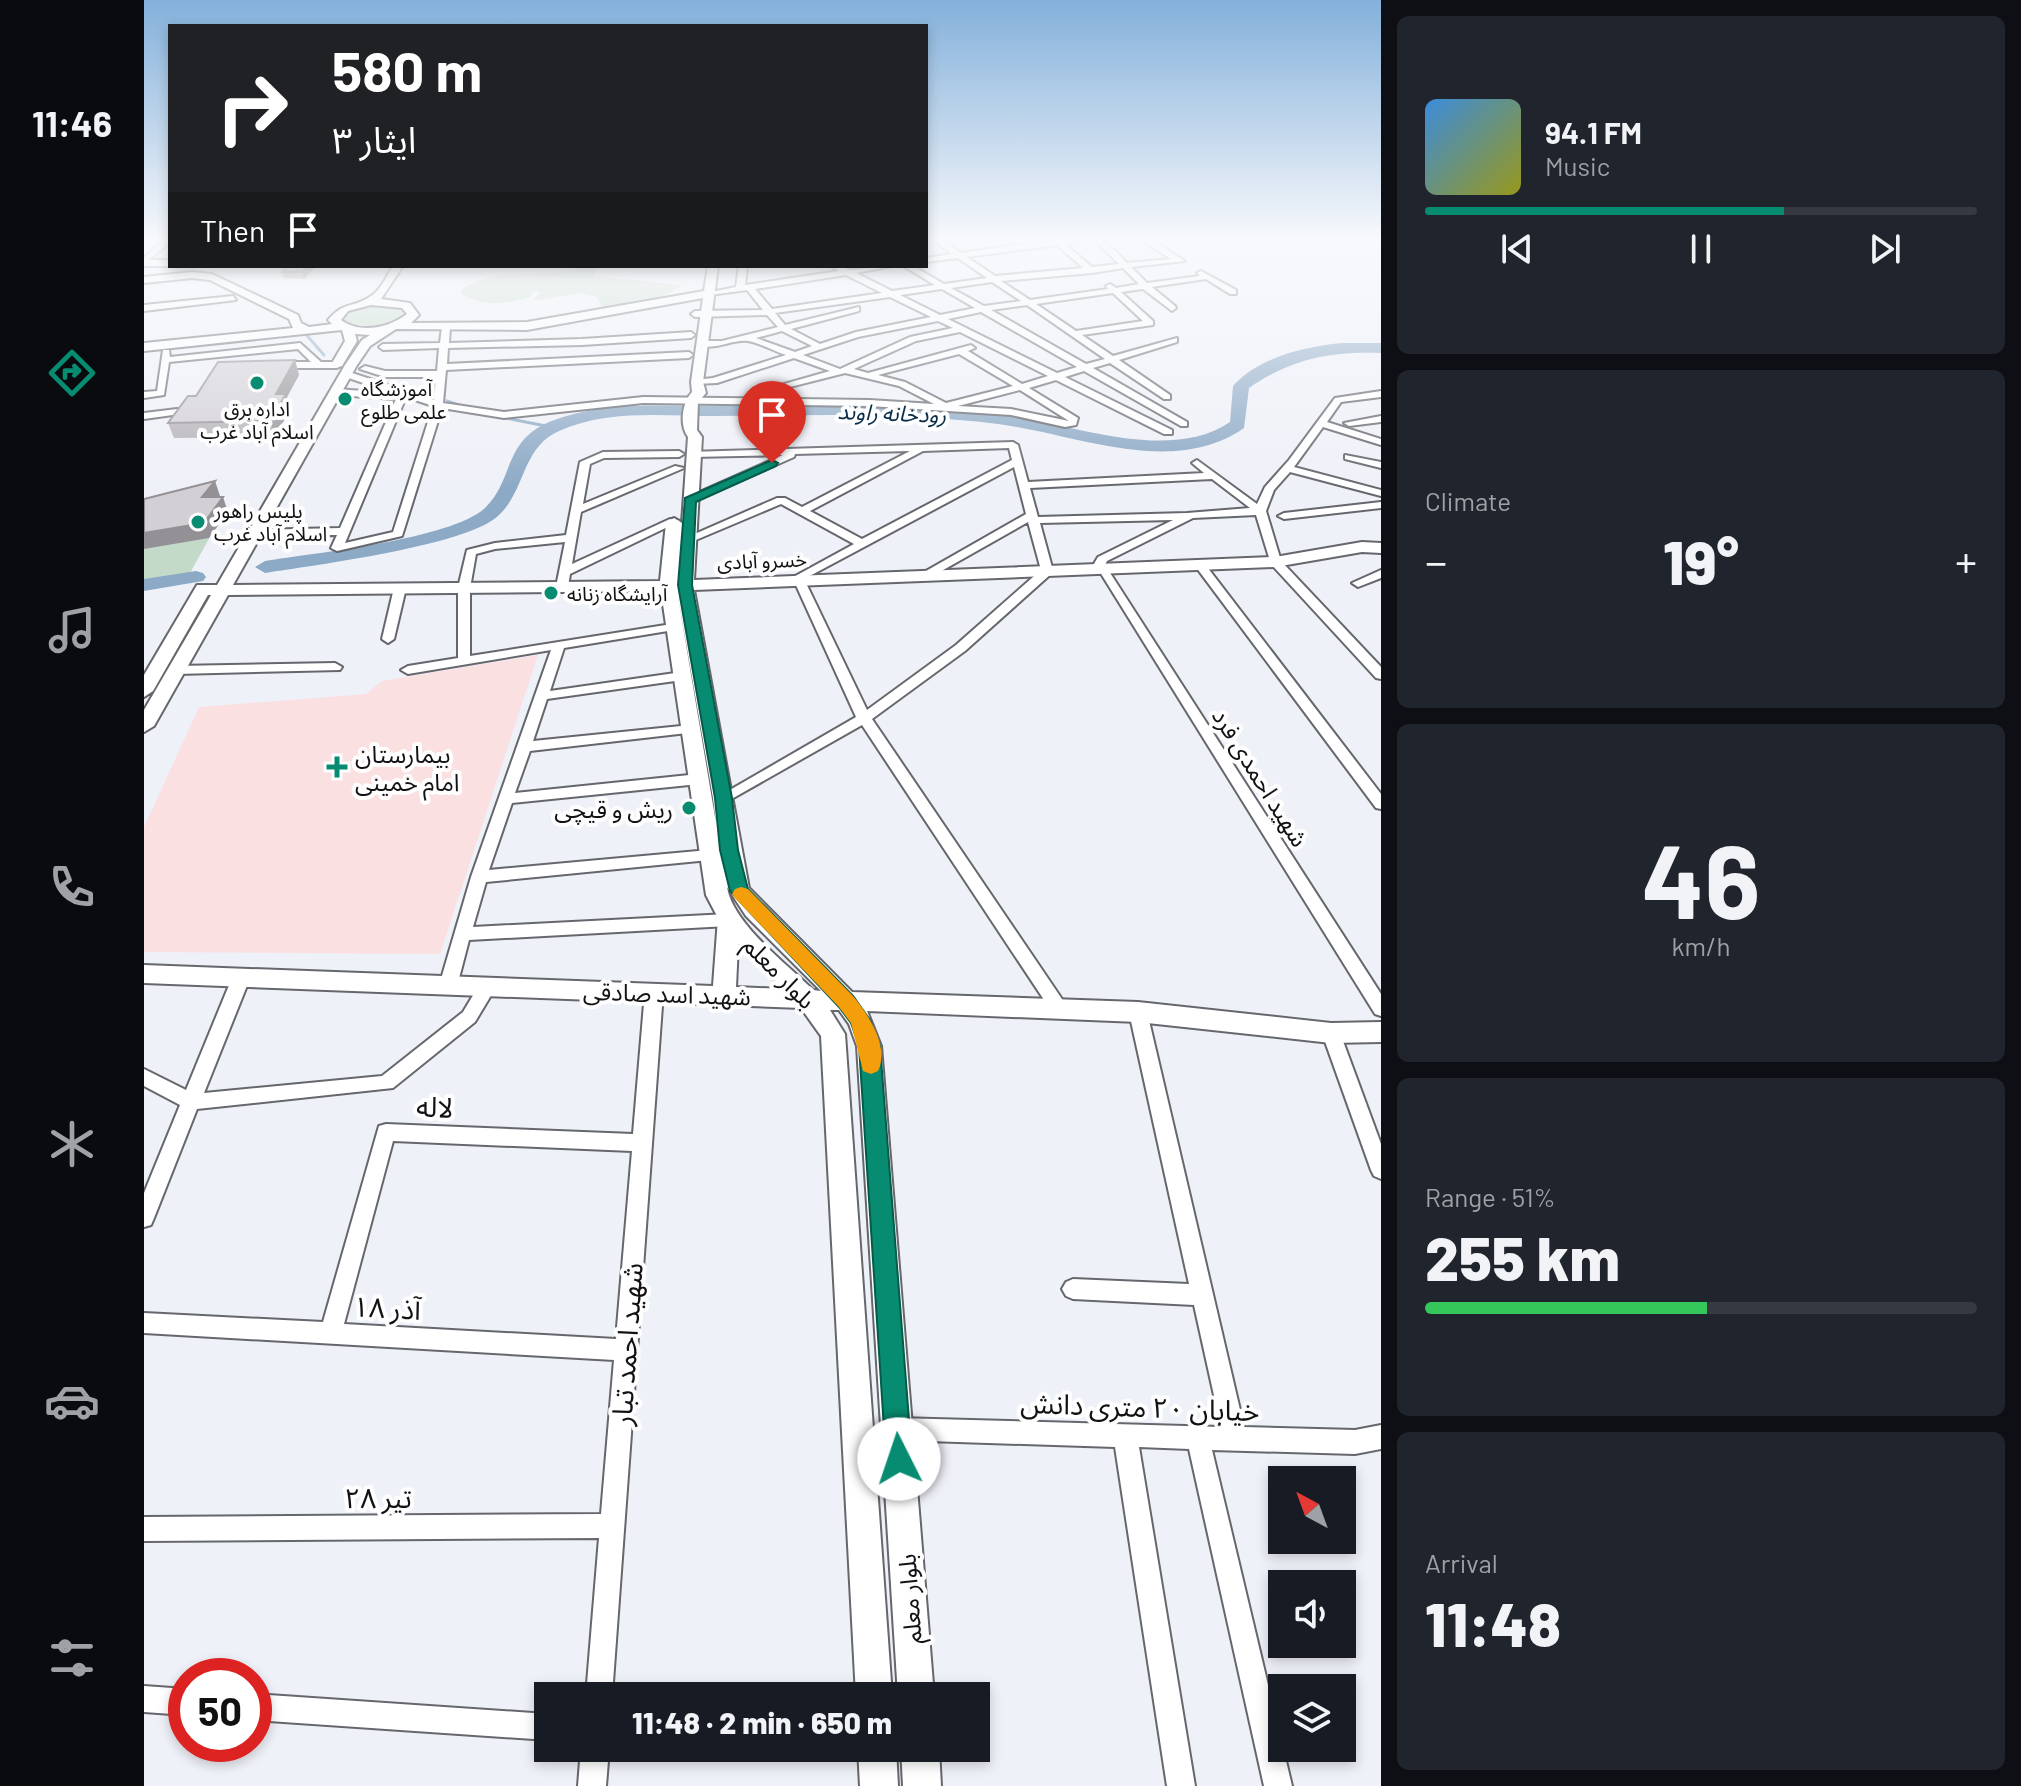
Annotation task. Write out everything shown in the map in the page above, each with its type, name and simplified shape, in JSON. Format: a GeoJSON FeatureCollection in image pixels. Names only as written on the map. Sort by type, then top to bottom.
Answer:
{"type":"FeatureCollection","features":[{"type":"Feature","properties":{"kind":"main road"},"geometry":{"type":"LineString","coordinates":[[297,322],[301,328]]}},
{"type":"Feature","properties":{"kind":"main road"},"geometry":{"type":"LineString","coordinates":[[144,691],[211,590],[345,368],[366,343],[400,322]]}},
{"type":"Feature","properties":{"kind":"main road"},"geometry":{"type":"LineString","coordinates":[[144,341],[341,325],[492,328],[560,322]]}},
{"type":"Feature","properties":{"kind":"main road"},"geometry":{"type":"LineString","coordinates":[[691,401],[685,393],[691,335],[696,322]]}},
{"type":"Feature","properties":{"kind":"main road"},"geometry":{"type":"LineString","coordinates":[[685,452],[691,401],[699,393],[700,322]]}},
{"type":"Feature","properties":{"kind":"main road"},"geometry":{"type":"LineString","coordinates":[[144,726],[176,670],[211,590],[253,533],[336,392],[351,341],[341,325]]}},
{"type":"Feature","properties":{"kind":"main road"},"geometry":{"type":"LineString","coordinates":[[144,347],[301,328]]}},
{"type":"Feature","properties":{"kind":"main road","name":"بلوار معلم"},"geometry":{"type":"LineString","coordinates":[[681,531],[690,500],[685,452]]}},
{"type":"Feature","properties":{"kind":"main road","name":"بلوار معلم"},"geometry":{"type":"LineString","coordinates":[[685,452],[674,626],[717,895],[728,920],[808,999],[833,1034],[873,1682]]}},
{"type":"Feature","properties":{"kind":"main road","name":"خسرو آبادی"},"geometry":{"type":"LineString","coordinates":[[211,590],[464,588],[564,580],[676,585],[1275,562],[1362,547],[1381,548]]}},
{"type":"Feature","properties":{"kind":"main road","name":"بلوار معلم"},"geometry":{"type":"LineString","coordinates":[[676,585],[723,798],[729,850],[739,891],[846,1001],[860,1020],[869,1046],[915,1682]]}},
{"type":"Feature","properties":{"kind":"main road"},"geometry":{"type":"LineString","coordinates":[[724,995],[728,920]]}},
{"type":"Feature","properties":{"kind":"main road","name":"شهید اسد صادقی"},"geometry":{"type":"LineString","coordinates":[[144,974],[1138,1012],[1331,1033],[1381,1032]]}},
{"type":"Feature","properties":{"kind":"main road"},"geometry":{"type":"LineString","coordinates":[[878,1762],[879,1786]]}},
{"type":"Feature","properties":{"kind":"main road"},"geometry":{"type":"LineString","coordinates":[[921,1762],[922,1786]]}},
{"type":"Feature","properties":{"kind":"street"},"geometry":{"type":"LineString","coordinates":[[778,322],[818,346]]}},
{"type":"Feature","properties":{"kind":"street"},"geometry":{"type":"LineString","coordinates":[[701,344],[748,338],[804,322]]}},
{"type":"Feature","properties":{"kind":"street"},"geometry":{"type":"LineString","coordinates":[[697,382],[714,381],[856,335],[924,322]]}},
{"type":"Feature","properties":{"kind":"street"},"geometry":{"type":"LineString","coordinates":[[949,322],[1168,432]]}},
{"type":"Feature","properties":{"kind":"street"},"geometry":{"type":"LineString","coordinates":[[1006,322],[1184,424]]}},
{"type":"Feature","properties":{"kind":"street"},"geometry":{"type":"LineString","coordinates":[[1057,322],[1167,397]]}},
{"type":"Feature","properties":{"kind":"street"},"geometry":{"type":"LineString","coordinates":[[1074,334],[1148,322]]}},
{"type":"Feature","properties":{"kind":"street"},"geometry":{"type":"LineString","coordinates":[[336,392],[402,396],[337,548],[398,534],[439,405],[446,327]]}},
{"type":"Feature","properties":{"kind":"street"},"geometry":{"type":"LineString","coordinates":[[773,390],[841,370],[913,339],[962,329]]}},
{"type":"Feature","properties":{"kind":"street"},"geometry":{"type":"LineString","coordinates":[[383,347],[582,342],[691,335]]}},
{"type":"Feature","properties":{"kind":"street"},"geometry":{"type":"LineString","coordinates":[[748,338],[841,370],[872,374],[945,406],[1022,387],[1174,340]]}},
{"type":"Feature","properties":{"kind":"street"},"geometry":{"type":"LineString","coordinates":[[872,374],[992,344]]}},
{"type":"Feature","properties":{"kind":"street"},"geometry":{"type":"LineString","coordinates":[[144,395],[161,393],[158,378],[167,345]]}},
{"type":"Feature","properties":{"kind":"street"},"geometry":{"type":"LineString","coordinates":[[164,360],[300,346],[319,365]]}},
{"type":"Feature","properties":{"kind":"street"},"geometry":{"type":"LineString","coordinates":[[345,368],[439,405],[504,415],[643,400],[945,406],[1073,423],[1075,420],[961,351]]}},
{"type":"Feature","properties":{"kind":"street"},"geometry":{"type":"LineString","coordinates":[[264,365],[319,365],[385,374],[689,355]]}},
{"type":"Feature","properties":{"kind":"street"},"geometry":{"type":"LineString","coordinates":[[1260,511],[1269,489],[1338,400],[1381,394]]}},
{"type":"Feature","properties":{"kind":"street"},"geometry":{"type":"LineString","coordinates":[[144,416],[177,412]]}},
{"type":"Feature","properties":{"kind":"street"},"geometry":{"type":"LineString","coordinates":[[1349,423],[1381,419]]}},
{"type":"Feature","properties":{"kind":"street"},"geometry":{"type":"LineString","coordinates":[[1320,423],[1381,442]]}},
{"type":"Feature","properties":{"kind":"street"},"geometry":{"type":"LineString","coordinates":[[564,580],[585,462],[592,457],[1013,445],[1047,571],[953,653],[864,718],[723,798]]}},
{"type":"Feature","properties":{"kind":"street"},"geometry":{"type":"LineString","coordinates":[[802,511],[924,447]]}},
{"type":"Feature","properties":{"kind":"street"},"geometry":{"type":"LineString","coordinates":[[690,500],[799,451]]}},
{"type":"Feature","properties":{"kind":"street"},"geometry":{"type":"LineString","coordinates":[[577,510],[685,452]]}},
{"type":"Feature","properties":{"kind":"street"},"geometry":{"type":"LineString","coordinates":[[1349,457],[1381,465]]}},
{"type":"Feature","properties":{"kind":"street"},"geometry":{"type":"LineString","coordinates":[[1017,461],[796,580],[864,718],[1060,1010]]}},
{"type":"Feature","properties":{"kind":"street"},"geometry":{"type":"LineString","coordinates":[[1197,463],[1260,511],[1275,562],[1381,675]]}},
{"type":"Feature","properties":{"kind":"street"},"geometry":{"type":"LineString","coordinates":[[1287,468],[1381,493]]}},
{"type":"Feature","properties":{"kind":"street"},"geometry":{"type":"LineString","coordinates":[[1024,485],[1214,476]]}},
{"type":"Feature","properties":{"kind":"street"},"geometry":{"type":"LineString","coordinates":[[564,580],[681,531],[781,500],[863,544]]}},
{"type":"Feature","properties":{"kind":"street"},"geometry":{"type":"LineString","coordinates":[[1284,516],[1381,505]]}},
{"type":"Feature","properties":{"kind":"street"},"geometry":{"type":"LineString","coordinates":[[925,575],[1032,518],[1260,511]]}},
{"type":"Feature","properties":{"kind":"street"},"geometry":{"type":"LineString","coordinates":[[1100,568],[1102,559],[1191,515]]}},
{"type":"Feature","properties":{"kind":"street"},"geometry":{"type":"LineString","coordinates":[[253,533],[344,531]]}},
{"type":"Feature","properties":{"kind":"street"},"geometry":{"type":"LineString","coordinates":[[464,661],[464,588],[471,552],[495,546],[572,538]]}},
{"type":"Feature","properties":{"kind":"street"},"geometry":{"type":"LineString","coordinates":[[1200,565],[1381,804]]}},
{"type":"Feature","properties":{"kind":"street","name":"شهید احمدی فرد"},"geometry":{"type":"LineString","coordinates":[[1100,568],[1381,1009]]}},
{"type":"Feature","properties":{"kind":"street"},"geometry":{"type":"LineString","coordinates":[[1358,583],[1381,574]]}},
{"type":"Feature","properties":{"kind":"street"},"geometry":{"type":"LineString","coordinates":[[388,639],[400,588]]}},
{"type":"Feature","properties":{"kind":"street"},"geometry":{"type":"LineString","coordinates":[[408,670],[674,626]]}},
{"type":"Feature","properties":{"kind":"street"},"geometry":{"type":"LineString","coordinates":[[448,986],[479,877],[559,645]]}},
{"type":"Feature","properties":{"kind":"street"},"geometry":{"type":"LineString","coordinates":[[176,670],[335,667]]}},
{"type":"Feature","properties":{"kind":"street"},"geometry":{"type":"LineString","coordinates":[[540,696],[682,676]]}},
{"type":"Feature","properties":{"kind":"street"},"geometry":{"type":"LineString","coordinates":[[523,747],[691,729]]}},
{"type":"Feature","properties":{"kind":"street"},"geometry":{"type":"LineString","coordinates":[[505,799],[699,779]]}},
{"type":"Feature","properties":{"kind":"street"},"geometry":{"type":"LineString","coordinates":[[479,877],[709,855]]}},
{"type":"Feature","properties":{"kind":"street"},"geometry":{"type":"LineString","coordinates":[[463,934],[728,920]]}},
{"type":"Feature","properties":{"kind":"street"},"geometry":{"type":"LineString","coordinates":[[144,1218],[241,978]]}},
{"type":"Feature","properties":{"kind":"street"},"geometry":{"type":"LineString","coordinates":[[144,1077],[191,1102],[386,1083],[469,1017],[487,987]]}},
{"type":"Feature","properties":{"kind":"street","name":"شهید احمد تبار"},"geometry":{"type":"LineString","coordinates":[[600,1682],[654,992]]}},
{"type":"Feature","properties":{"kind":"street"},"geometry":{"type":"LineString","coordinates":[[1138,1012],[1235,1439]]}},
{"type":"Feature","properties":{"kind":"street"},"geometry":{"type":"LineString","coordinates":[[1331,1033],[1374,1130],[1381,1170]]}},
{"type":"Feature","properties":{"kind":"street","name":"لاله"},"geometry":{"type":"LineString","coordinates":[[331,1333],[386,1132],[642,1143]]}},
{"type":"Feature","properties":{"kind":"street"},"geometry":{"type":"LineString","coordinates":[[1073,1289],[1202,1295]]}},
{"type":"Feature","properties":{"kind":"street","name":"۱۸ آذر"},"geometry":{"type":"LineString","coordinates":[[144,1323],[626,1350]]}},
{"type":"Feature","properties":{"kind":"street","name":"خیابان ۲۰ متری دانش"},"geometry":{"type":"LineString","coordinates":[[897,1429],[1355,1442],[1381,1437]]}},
{"type":"Feature","properties":{"kind":"street"},"geometry":{"type":"LineString","coordinates":[[1125,1434],[1181,1786]]}},
{"type":"Feature","properties":{"kind":"street"},"geometry":{"type":"LineString","coordinates":[[1198,1437],[1278,1786]]}},
{"type":"Feature","properties":{"kind":"street","name":"۲۸ تیر"},"geometry":{"type":"LineString","coordinates":[[144,1529],[612,1526]]}},
{"type":"Feature","properties":{"kind":"street"},"geometry":{"type":"LineString","coordinates":[[144,1699],[168,1701]]}},
{"type":"Feature","properties":{"kind":"street"},"geometry":{"type":"LineString","coordinates":[[272,1708],[534,1726]]}},
{"type":"Feature","properties":{"kind":"street"},"geometry":{"type":"LineString","coordinates":[[592,1786],[594,1762]]}},
{"type":"Feature","properties":{"kind":"shaded area","name":"بیمارستان امام خمینی"},"geometry":{"type":"Polygon","coordinates":[[[538,655],[440,954],[144,952],[144,827],[199,707],[366,694],[382,681],[538,655]]]}},
{"type":"Feature","properties":{"kind":"green space"},"geometry":{"type":"Polygon","coordinates":[[[346,322],[387,322],[374,327],[346,322]]]}},
{"type":"Feature","properties":{"kind":"green space"},"geometry":{"type":"Polygon","coordinates":[[[211,535],[190,573],[144,582],[144,546],[211,535]]]}},
{"type":"Feature","properties":{"kind":"building"},"geometry":{"type":"Polygon","coordinates":[[[295,360],[276,394],[286,394],[270,421],[168,423],[188,396],[196,396],[218,362],[295,360]]]}},
{"type":"Feature","properties":{"kind":"building"},"geometry":{"type":"Polygon","coordinates":[[[215,481],[202,497],[223,497],[204,523],[144,533],[144,499],[215,481]]]}},
{"type":"Feature","properties":{"kind":"waterway"},"geometry":{"type":"LineString","coordinates":[[303,331],[324,355]]}},
{"type":"Feature","properties":{"kind":"waterway","name":"رودخانه راوند"},"geometry":{"type":"LineString","coordinates":[[265,567],[400,543],[476,523],[494,510],[519,459],[538,436],[553,427],[592,415],[653,410],[910,412],[1023,422],[1155,446],[1180,445],[1215,437],[1238,424],[1241,386],[1275,365],[1324,349],[1381,348]]}},
{"type":"Feature","properties":{"kind":"waterway"},"geometry":{"type":"LineString","coordinates":[[447,401],[465,407]]}},
{"type":"Feature","properties":{"kind":"waterway"},"geometry":{"type":"LineString","coordinates":[[485,414],[551,427]]}},
{"type":"Feature","properties":{"kind":"waterway"},"geometry":{"type":"LineString","coordinates":[[144,585],[196,577]]}},
{"type":"Feature","properties":{"kind":"slow traffic"},"geometry":{"type":"LineString","coordinates":[[741,894],[846,1001],[860,1020],[869,1046],[871,1065]]}},
{"type":"Feature","properties":{"kind":"place","name":"اداره برق اسلام آباد غرب"},"geometry":{"type":"Point","coordinates":[257,383]}},
{"type":"Feature","properties":{"kind":"place","name":"آموزشگاه علمی طلوع"},"geometry":{"type":"Point","coordinates":[345,399]}},
{"type":"Feature","properties":{"kind":"place","name":"پلیس راهور اسلام آباد غرب"},"geometry":{"type":"Point","coordinates":[198,522]}},
{"type":"Feature","properties":{"kind":"place","name":"آرایشگاه زنانه"},"geometry":{"type":"Point","coordinates":[551,593]}},
{"type":"Feature","properties":{"kind":"place","name":"بیمارستان امام خمینی"},"geometry":{"type":"Point","coordinates":[337,767]}},
{"type":"Feature","properties":{"kind":"place","name":"ریش و قیچی"},"geometry":{"type":"Point","coordinates":[689,808]}},
{"type":"Feature","properties":{"kind":"route"},"geometry":{"type":"LineString","coordinates":[[772,463],[690,500],[685,585],[723,798],[733,873],[739,891],[754,910],[846,1001],[860,1020],[869,1046],[899,1459]]}}]}
